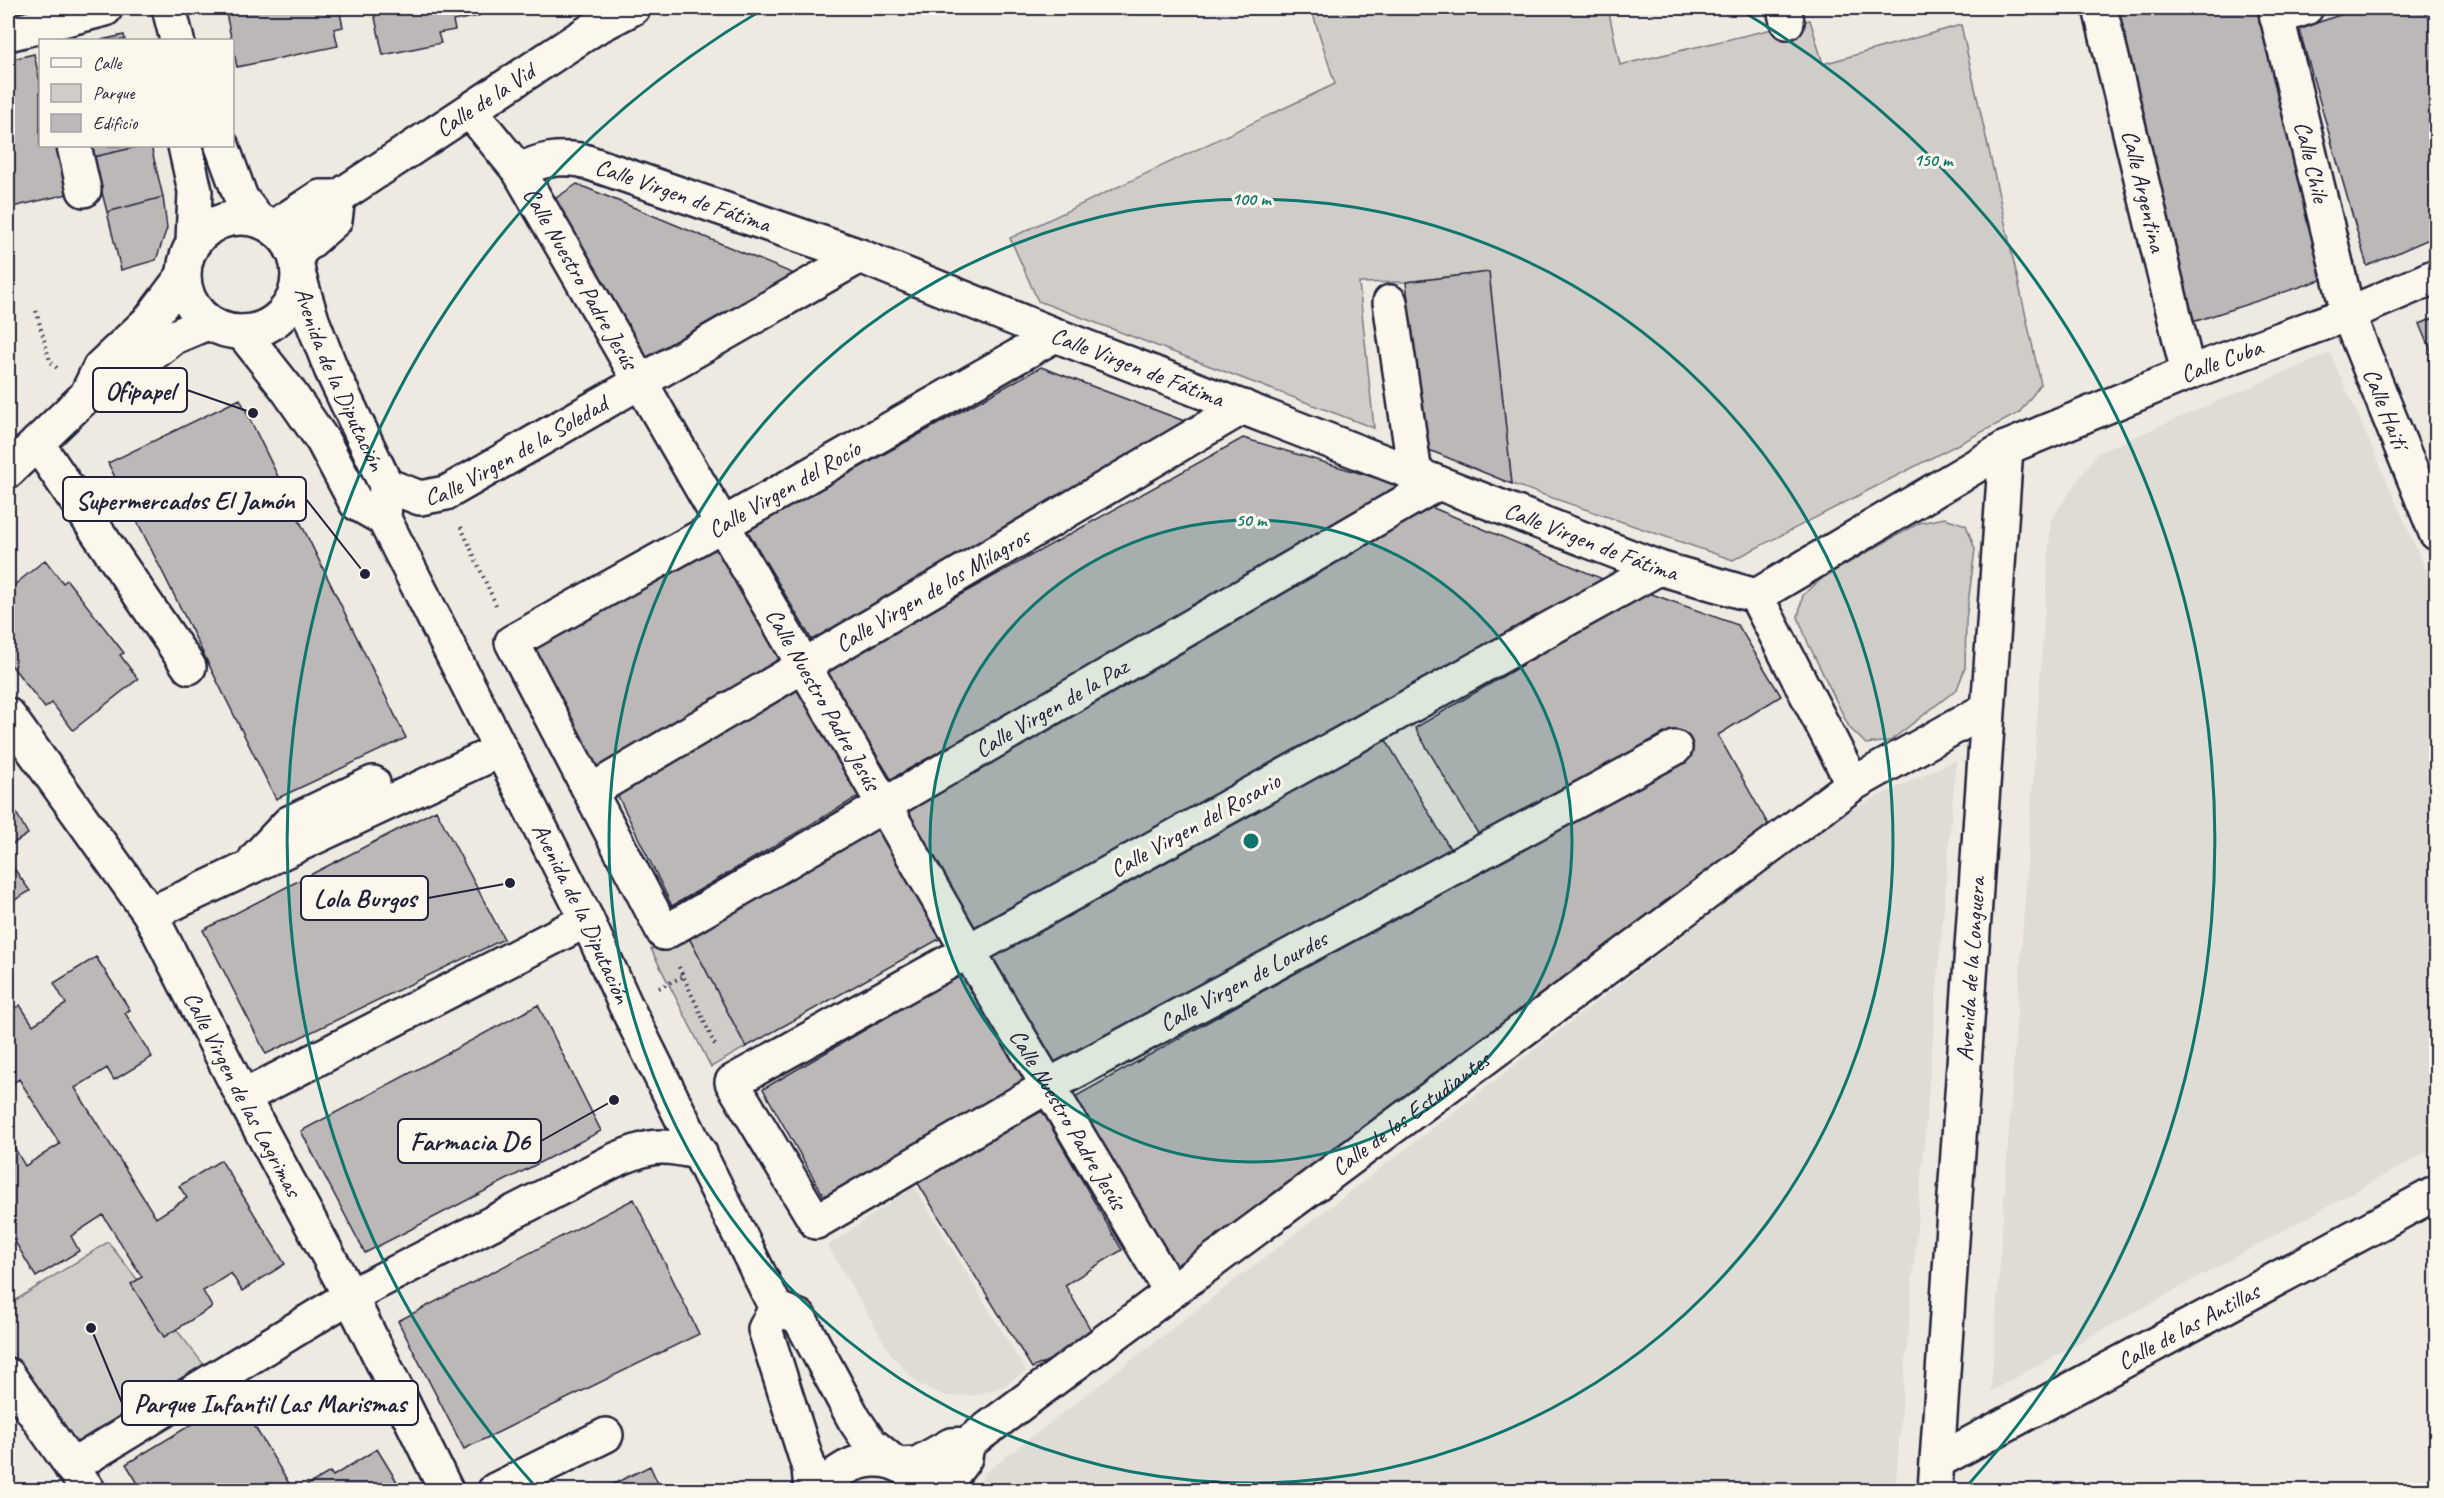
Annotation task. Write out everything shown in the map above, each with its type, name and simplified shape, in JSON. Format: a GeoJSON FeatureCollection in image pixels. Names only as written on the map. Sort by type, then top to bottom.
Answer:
{"type":"FeatureCollection","features":[{"type":"Feature","properties":{"kind":"street"},"geometry":{"type":"LineString","coordinates":[[169,8],[177,39]]}},
{"type":"Feature","properties":{"kind":"street","name":"Calle de la Vid"},"geometry":{"type":"LineString","coordinates":[[265,223],[320,197],[338,197],[593,29],[633,8]]}},
{"type":"Feature","properties":{"kind":"street","name":"Calle Argentina"},"geometry":{"type":"LineString","coordinates":[[2100,8],[2188,373]]}},
{"type":"Feature","properties":{"kind":"street"},"geometry":{"type":"LineString","coordinates":[[8,34],[48,32],[105,9]]}},
{"type":"Feature","properties":{"kind":"street","name":"Calle Chile"},"geometry":{"type":"LineString","coordinates":[[2286,11],[2348,314]]}},
{"type":"Feature","properties":{"kind":"street","name":"Calle Nuestro Padre Jesús"},"geometry":{"type":"LineString","coordinates":[[470,111],[519,171],[642,380],[722,525],[805,665],[968,951],[1171,1292]]}},
{"type":"Feature","properties":{"kind":"street"},"geometry":{"type":"LineString","coordinates":[[74,147],[84,190]]}},
{"type":"Feature","properties":{"kind":"street"},"geometry":{"type":"LineString","coordinates":[[185,147],[195,191],[193,242]]}},
{"type":"Feature","properties":{"kind":"street"},"geometry":{"type":"LineString","coordinates":[[222,147],[241,198],[265,223],[287,240],[297,264],[296,291],[288,308],[276,321],[260,330],[242,333],[224,330],[207,322],[194,310],[186,294],[183,276],[185,258],[193,242],[206,229],[221,220],[239,217],[265,223]]}},
{"type":"Feature","properties":{"kind":"street","name":"Calle Virgen de Fátima"},"geometry":{"type":"LineString","coordinates":[[519,171],[538,161],[560,157],[581,160],[860,256],[1055,335],[1659,568],[1756,596]]}},
{"type":"Feature","properties":{"kind":"street"},"geometry":{"type":"LineString","coordinates":[[297,264],[335,220],[338,197]]}},
{"type":"Feature","properties":{"kind":"street","name":"Calle Virgen de la Soledad"},"geometry":{"type":"LineString","coordinates":[[386,485],[420,498],[446,493],[860,256]]}},
{"type":"Feature","properties":{"kind":"street","name":"Avenida de la Diputación"},"geometry":{"type":"LineString","coordinates":[[297,264],[312,320],[331,369],[386,485],[384,519],[588,920],[625,1004],[776,1308]]}},
{"type":"Feature","properties":{"kind":"street"},"geometry":{"type":"LineString","coordinates":[[8,471],[86,396],[100,367],[150,320],[183,276]]}},
{"type":"Feature","properties":{"kind":"street","name":"Calle Cuba"},"geometry":{"type":"LineString","coordinates":[[1756,596],[2006,448],[2188,373],[2348,314],[2436,276]]}},
{"type":"Feature","properties":{"kind":"street"},"geometry":{"type":"LineString","coordinates":[[1390,303],[1426,478]]}},
{"type":"Feature","properties":{"kind":"street","name":"Calle Haití"},"geometry":{"type":"LineString","coordinates":[[2348,314],[2436,533]]}},
{"type":"Feature","properties":{"kind":"street"},"geometry":{"type":"LineString","coordinates":[[86,396],[110,388],[174,337],[207,322]]}},
{"type":"Feature","properties":{"kind":"street","name":"Avenida de la Diputación"},"geometry":{"type":"LineString","coordinates":[[242,333],[287,389],[323,441],[356,503],[384,519]]}},
{"type":"Feature","properties":{"kind":"street","name":"Calle Virgen del Rocío"},"geometry":{"type":"LineString","coordinates":[[512,642],[1055,335]]}},
{"type":"Feature","properties":{"kind":"street","name":"Calle Virgen de los Milagros"},"geometry":{"type":"LineString","coordinates":[[591,791],[1243,408]]}},
{"type":"Feature","properties":{"kind":"street"},"geometry":{"type":"LineString","coordinates":[[37,443],[189,667]]}},
{"type":"Feature","properties":{"kind":"street","name":"Avenida de la Longuera"},"geometry":{"type":"LineString","coordinates":[[1937,1476],[2006,448]]}},
{"type":"Feature","properties":{"kind":"street","name":"Calle Virgen de la Paz"},"geometry":{"type":"LineString","coordinates":[[664,933],[884,805],[1426,478]]}},
{"type":"Feature","properties":{"kind":"street","name":"Calle Virgen del Rosario"},"geometry":{"type":"LineString","coordinates":[[732,1082],[1659,568]]}},
{"type":"Feature","properties":{"kind":"street"},"geometry":{"type":"LineString","coordinates":[[1756,596],[1853,784]]}},
{"type":"Feature","properties":{"kind":"street"},"geometry":{"type":"LineString","coordinates":[[512,642],[664,933]]}},
{"type":"Feature","properties":{"kind":"street","name":"Calle de los Estudiantes"},"geometry":{"type":"LineString","coordinates":[[821,1491],[842,1468],[858,1462],[876,1460],[896,1464],[917,1464],[951,1445],[967,1444],[1853,784],[1987,709]]}},
{"type":"Feature","properties":{"kind":"street","name":"Calle Virgen de las Lagrimas"},"geometry":{"type":"LineString","coordinates":[[8,716],[150,914],[243,1097],[350,1296],[446,1491]]}},
{"type":"Feature","properties":{"kind":"street","name":"Calle Virgen de Lourdes"},"geometry":{"type":"LineString","coordinates":[[732,1082],[816,1222],[1048,1086],[1675,748]]}},
{"type":"Feature","properties":{"kind":"street"},"geometry":{"type":"LineString","coordinates":[[150,914],[245,870],[376,795],[501,750]]}},
{"type":"Feature","properties":{"kind":"street"},"geometry":{"type":"LineString","coordinates":[[243,1097],[588,920]]}},
{"type":"Feature","properties":{"kind":"street"},"geometry":{"type":"LineString","coordinates":[[8,1375],[80,1479],[350,1296],[641,1149],[671,1146],[700,1154]]}},
{"type":"Feature","properties":{"kind":"street","name":"Calle de las Antillas"},"geometry":{"type":"LineString","coordinates":[[1937,1476],[2436,1193]]}},
{"type":"Feature","properties":{"kind":"street"},"geometry":{"type":"LineString","coordinates":[[811,1491],[809,1467],[765,1329],[776,1308],[799,1317],[854,1419],[870,1443],[896,1464],[909,1470],[927,1491]]}},
{"type":"Feature","properties":{"kind":"street"},"geometry":{"type":"LineString","coordinates":[[495,1491],[606,1436]]}},
{"type":"Feature","properties":{"kind":"street"},"geometry":{"type":"LineString","coordinates":[[941,1491],[965,1458],[967,1444]]}},
{"type":"Feature","properties":{"kind":"path"},"geometry":{"type":"LineString","coordinates":[[36,310],[50,361],[86,396]]}},
{"type":"Feature","properties":{"kind":"path"},"geometry":{"type":"LineString","coordinates":[[446,493],[512,642]]}},
{"type":"Feature","properties":{"kind":"path"},"geometry":{"type":"LineString","coordinates":[[664,933],[732,1082]]}},
{"type":"Feature","properties":{"kind":"shaded area"},"geometry":{"type":"Polygon","coordinates":[[[2330,353],[2436,593],[2436,1147],[1991,1391],[2051,520],[2097,453],[2330,353]]]}},
{"type":"Feature","properties":{"kind":"shaded area"},"geometry":{"type":"Polygon","coordinates":[[[1956,760],[1895,1490],[975,1490],[986,1472],[1841,814],[1956,760]]]}},
{"type":"Feature","properties":{"kind":"shaded area"},"geometry":{"type":"Polygon","coordinates":[[[914,1186],[1026,1371],[1004,1386],[976,1395],[945,1396],[917,1383],[891,1354],[828,1246],[914,1186]]]}},
{"type":"Feature","properties":{"kind":"green space"},"geometry":{"type":"Polygon","coordinates":[[[1311,8],[1608,8],[1620,65],[1810,20],[1823,64],[1961,25],[2041,384],[2019,413],[1733,560],[1512,484],[1489,272],[1406,282],[1359,283],[1374,428],[1038,301],[1010,238],[1335,84],[1311,8]]]}},
{"type":"Feature","properties":{"kind":"green space"},"geometry":{"type":"Polygon","coordinates":[[[1945,518],[1966,525],[1975,549],[1966,620],[1965,668],[1957,689],[1890,741],[1866,744],[1849,727],[1808,643],[1798,617],[1803,595],[1825,576],[1919,523],[1945,518]]]}},
{"type":"Feature","properties":{"kind":"green space"},"geometry":{"type":"Polygon","coordinates":[[[685,930],[746,1047],[711,1067],[651,949],[685,930]]]}},
{"type":"Feature","properties":{"kind":"green space"},"geometry":{"type":"Polygon","coordinates":[[[108,1242],[208,1370],[82,1460],[8,1352],[8,1305],[108,1242]]]}},
{"type":"Feature","properties":{"kind":"building"},"geometry":{"type":"Polygon","coordinates":[[[8,8],[24,8],[8,12],[8,8]]]}},
{"type":"Feature","properties":{"kind":"building"},"geometry":{"type":"Polygon","coordinates":[[[225,8],[339,8],[343,27],[334,29],[338,46],[237,67],[234,39],[231,39],[225,8]]]}},
{"type":"Feature","properties":{"kind":"building"},"geometry":{"type":"Polygon","coordinates":[[[373,8],[485,8],[477,9],[479,16],[453,21],[455,30],[438,33],[441,43],[383,55],[373,8]]]}},
{"type":"Feature","properties":{"kind":"building"},"geometry":{"type":"Polygon","coordinates":[[[2113,8],[2257,8],[2324,279],[2187,324],[2113,8]]]}},
{"type":"Feature","properties":{"kind":"building"},"geometry":{"type":"Polygon","coordinates":[[[2360,8],[2436,8],[2436,236],[2367,266],[2299,29],[2360,8]]]}},
{"type":"Feature","properties":{"kind":"building"},"geometry":{"type":"Polygon","coordinates":[[[124,35],[125,39],[106,39],[124,35]]]}},
{"type":"Feature","properties":{"kind":"building"},"geometry":{"type":"Polygon","coordinates":[[[34,54],[39,77],[39,147],[56,147],[68,194],[8,208],[8,60],[34,54]]]}},
{"type":"Feature","properties":{"kind":"building"},"geometry":{"type":"Polygon","coordinates":[[[90,147],[137,147],[93,157],[90,147]]]}},
{"type":"Feature","properties":{"kind":"building"},"geometry":{"type":"Polygon","coordinates":[[[137,147],[151,147],[163,197],[107,212],[93,157],[137,147]]]}},
{"type":"Feature","properties":{"kind":"building"},"geometry":{"type":"Polygon","coordinates":[[[577,184],[799,276],[648,362],[553,200],[577,184]]]}},
{"type":"Feature","properties":{"kind":"building"},"geometry":{"type":"Polygon","coordinates":[[[163,197],[167,228],[156,260],[121,270],[107,212],[163,197]]]}},
{"type":"Feature","properties":{"kind":"building"},"geometry":{"type":"Polygon","coordinates":[[[1489,272],[1512,484],[1424,448],[1406,282],[1489,272]]]}},
{"type":"Feature","properties":{"kind":"building"},"geometry":{"type":"Polygon","coordinates":[[[2436,317],[2436,362],[2420,324],[2436,317]]]}},
{"type":"Feature","properties":{"kind":"building"},"geometry":{"type":"Polygon","coordinates":[[[1041,367],[1195,425],[813,642],[747,530],[1041,367]]]}},
{"type":"Feature","properties":{"kind":"building"},"geometry":{"type":"Polygon","coordinates":[[[240,399],[406,738],[276,799],[108,463],[240,399]]]}},
{"type":"Feature","properties":{"kind":"building"},"geometry":{"type":"Polygon","coordinates":[[[1243,438],[1406,487],[891,779],[825,670],[1243,438]]]}},
{"type":"Feature","properties":{"kind":"building"},"geometry":{"type":"Polygon","coordinates":[[[1431,507],[1605,580],[975,932],[900,805],[1431,507]]]}},
{"type":"Feature","properties":{"kind":"building"},"geometry":{"type":"Polygon","coordinates":[[[717,536],[788,662],[592,773],[521,646],[717,536]]]}},
{"type":"Feature","properties":{"kind":"building"},"geometry":{"type":"Polygon","coordinates":[[[45,560],[63,583],[67,580],[124,653],[120,655],[138,679],[73,730],[52,703],[45,708],[8,661],[8,590],[45,560]]]}},
{"type":"Feature","properties":{"kind":"building"},"geometry":{"type":"Polygon","coordinates":[[[1646,592],[1738,625],[1781,696],[1718,735],[1769,826],[1175,1274],[1071,1099],[1691,751],[1679,730],[1483,842],[1415,728],[1646,592]]]}},
{"type":"Feature","properties":{"kind":"building"},"geometry":{"type":"Polygon","coordinates":[[[795,678],[861,795],[672,906],[612,784],[795,678]]]}},
{"type":"Feature","properties":{"kind":"building"},"geometry":{"type":"Polygon","coordinates":[[[1386,740],[1455,857],[1052,1077],[984,958],[1386,740]]]}},
{"type":"Feature","properties":{"kind":"building"},"geometry":{"type":"Polygon","coordinates":[[[8,798],[28,834],[8,847],[8,798]]]}},
{"type":"Feature","properties":{"kind":"building"},"geometry":{"type":"Polygon","coordinates":[[[436,810],[504,939],[266,1054],[203,930],[436,810]]]}},
{"type":"Feature","properties":{"kind":"building"},"geometry":{"type":"Polygon","coordinates":[[[874,821],[941,938],[746,1047],[685,930],[874,821]]]}},
{"type":"Feature","properties":{"kind":"building"},"geometry":{"type":"Polygon","coordinates":[[[8,860],[30,891],[8,904],[8,860]]]}},
{"type":"Feature","properties":{"kind":"building"},"geometry":{"type":"Polygon","coordinates":[[[96,957],[130,1010],[125,1013],[152,1057],[114,1080],[107,1068],[75,1088],[156,1218],[187,1198],[179,1186],[221,1160],[285,1264],[242,1291],[231,1273],[203,1291],[212,1307],[164,1337],[131,1284],[142,1277],[103,1215],[71,1236],[79,1251],[36,1277],[8,1230],[8,1148],[13,1145],[25,1166],[60,1144],[19,1079],[12,1084],[8,1077],[8,1013],[20,1005],[33,1025],[66,1004],[54,983],[96,957]]]}},
{"type":"Feature","properties":{"kind":"building"},"geometry":{"type":"Polygon","coordinates":[[[963,973],[1028,1082],[826,1200],[763,1089],[963,973]]]}},
{"type":"Feature","properties":{"kind":"building"},"geometry":{"type":"Polygon","coordinates":[[[538,1005],[601,1131],[365,1253],[301,1131],[538,1005]]]}},
{"type":"Feature","properties":{"kind":"building"},"geometry":{"type":"Polygon","coordinates":[[[1042,1111],[1122,1250],[1065,1285],[1096,1339],[1032,1368],[916,1180],[1042,1111]]]}},
{"type":"Feature","properties":{"kind":"building"},"geometry":{"type":"Polygon","coordinates":[[[634,1199],[699,1334],[464,1449],[398,1321],[634,1199]]]}},
{"type":"Feature","properties":{"kind":"building"},"geometry":{"type":"Polygon","coordinates":[[[237,1397],[293,1490],[142,1490],[126,1464],[237,1397]]]}},
{"type":"Feature","properties":{"kind":"building"},"geometry":{"type":"Polygon","coordinates":[[[377,1449],[402,1490],[299,1490],[330,1472],[333,1476],[377,1449]]]}},
{"type":"Feature","properties":{"kind":"building"},"geometry":{"type":"Polygon","coordinates":[[[650,1466],[661,1490],[601,1490],[650,1466]]]}},
{"type":"Feature","properties":{"kind":"place","name":"Ofipapel"},"geometry":{"type":"Point","coordinates":[253,413]}},
{"type":"Feature","properties":{"kind":"place","name":"Supermercados El Jamón"},"geometry":{"type":"Point","coordinates":[365,574]}},
{"type":"Feature","properties":{"kind":"place","name":"Lola Burgos"},"geometry":{"type":"Point","coordinates":[510,883]}},
{"type":"Feature","properties":{"kind":"place","name":"Farmacia D6"},"geometry":{"type":"Point","coordinates":[614,1100]}},
{"type":"Feature","properties":{"kind":"place","name":"Parque Infantil Las Marismas"},"geometry":{"type":"Point","coordinates":[91,1328]}}]}
